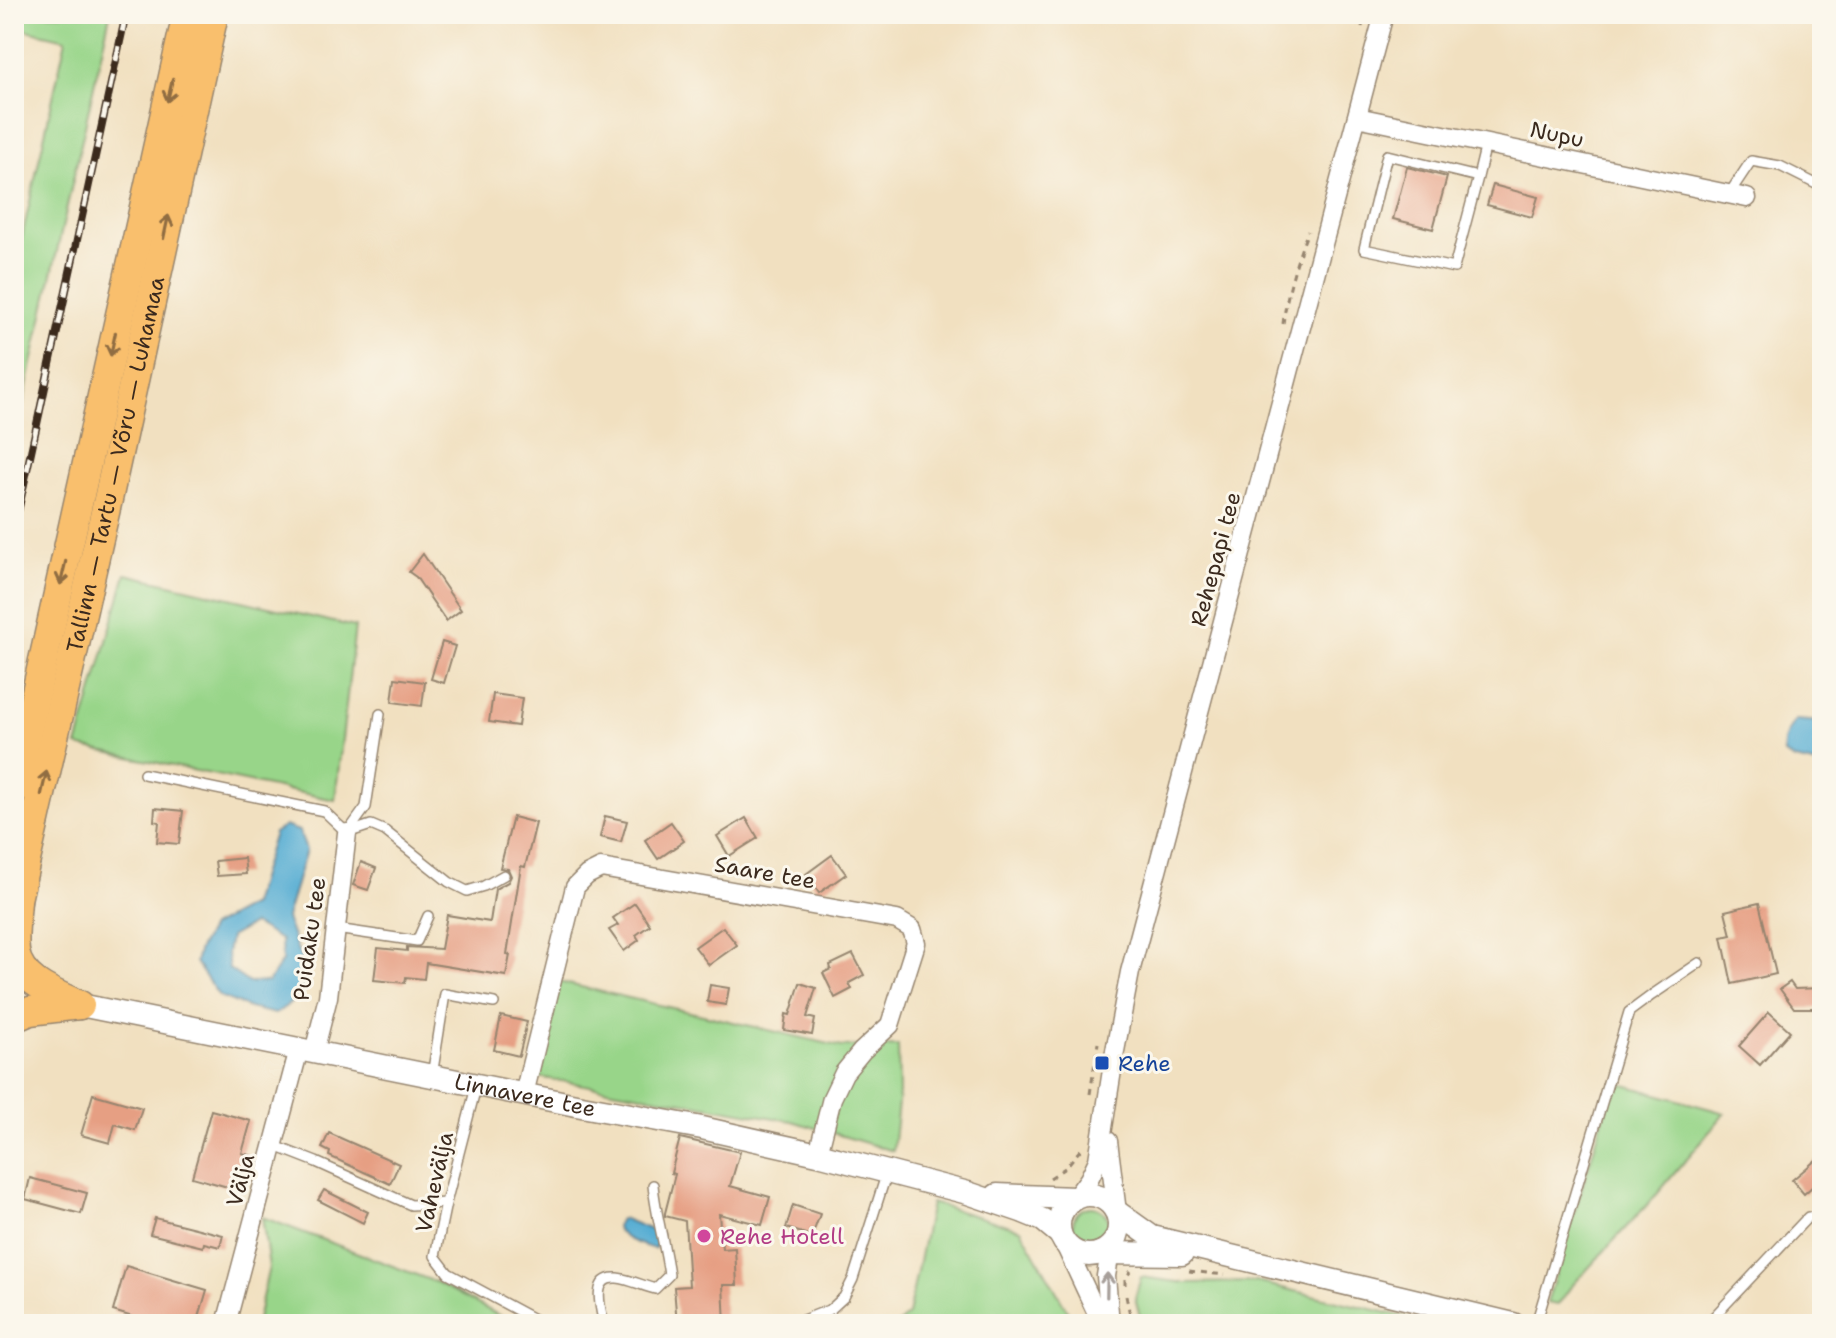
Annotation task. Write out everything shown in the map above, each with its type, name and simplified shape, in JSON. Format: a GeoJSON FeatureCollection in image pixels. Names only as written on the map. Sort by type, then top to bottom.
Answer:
{"type":"FeatureCollection","features":[{"type":"Feature","properties":{"kind":"highway","name":"Tallinn — Tartu — Võru — Luhamaa"},"geometry":{"type":"LineString","coordinates":[[14,791],[187,14]]}},
{"type":"Feature","properties":{"kind":"highway","name":"Tallinn — Tartu — Võru — Luhamaa"},"geometry":{"type":"LineString","coordinates":[[80,1005],[40,986],[19,962],[15,952],[16,907],[214,14]]}},
{"type":"Feature","properties":{"kind":"highway"},"geometry":{"type":"LineString","coordinates":[[14,1018],[30,1011],[80,1005]]}},
{"type":"Feature","properties":{"kind":"street","name":"Rehepapi tee"},"geometry":{"type":"LineString","coordinates":[[1075,1198],[1098,1160],[1130,972],[1384,14]]}},
{"type":"Feature","properties":{"kind":"street","name":"Nupu"},"geometry":{"type":"LineString","coordinates":[[1357,117],[1738,196]]}},
{"type":"Feature","properties":{"kind":"street","name":"Puidaku tee"},"geometry":{"type":"LineString","coordinates":[[306,1050],[328,997],[347,833]]}},
{"type":"Feature","properties":{"kind":"street","name":"Saare tee"},"geometry":{"type":"LineString","coordinates":[[524,1094],[575,887],[587,875],[601,868],[897,920],[912,929],[916,943],[890,1025],[844,1073],[832,1098],[818,1154]]}},
{"type":"Feature","properties":{"kind":"street","name":"Linnavere tee"},"geometry":{"type":"LineString","coordinates":[[80,1005],[702,1128],[818,1154],[968,1193],[1043,1220],[1060,1234],[1072,1250],[1080,1254],[1107,1251],[1241,1258]]}},
{"type":"Feature","properties":{"kind":"street","name":"Välja"},"geometry":{"type":"LineString","coordinates":[[226,1324],[275,1146],[306,1050]]}},
{"type":"Feature","properties":{"kind":"street","name":"Rehepapi tee"},"geometry":{"type":"LineString","coordinates":[[1105,1118],[1117,1212]]}},
{"type":"Feature","properties":{"kind":"street","name":"Linnavere tee"},"geometry":{"type":"LineString","coordinates":[[968,1193],[1075,1198],[1094,1195],[1103,1198],[1152,1237],[1513,1324]]}},
{"type":"Feature","properties":{"kind":"street"},"geometry":{"type":"LineString","coordinates":[[1075,1198],[1060,1217],[1060,1234],[1102,1324]]}},
{"type":"Feature","properties":{"kind":"street"},"geometry":{"type":"LineString","coordinates":[[1110,1324],[1107,1251],[1119,1230],[1117,1212]]}},
{"type":"Feature","properties":{"kind":"lane"},"geometry":{"type":"LineString","coordinates":[[1478,177],[1387,155],[1364,249],[1454,268],[1478,177],[1486,144]]}},
{"type":"Feature","properties":{"kind":"lane"},"geometry":{"type":"LineString","coordinates":[[1738,196],[1751,161],[1780,166],[1822,187]]}},
{"type":"Feature","properties":{"kind":"lane"},"geometry":{"type":"LineString","coordinates":[[347,833],[366,807],[380,714]]}},
{"type":"Feature","properties":{"kind":"lane"},"geometry":{"type":"LineString","coordinates":[[144,774],[324,811],[347,833]]}},
{"type":"Feature","properties":{"kind":"lane"},"geometry":{"type":"LineString","coordinates":[[347,833],[371,825],[385,831],[449,882],[467,891],[504,875]]}},
{"type":"Feature","properties":{"kind":"lane"},"geometry":{"type":"LineString","coordinates":[[336,929],[417,941],[428,916]]}},
{"type":"Feature","properties":{"kind":"lane"},"geometry":{"type":"LineString","coordinates":[[1536,1324],[1629,1012],[1699,963]]}},
{"type":"Feature","properties":{"kind":"lane"},"geometry":{"type":"LineString","coordinates":[[432,1076],[445,994],[494,1003]]}},
{"type":"Feature","properties":{"kind":"lane","name":"Vahevälja"},"geometry":{"type":"LineString","coordinates":[[477,1084],[435,1256],[448,1273],[543,1324]]}},
{"type":"Feature","properties":{"kind":"lane"},"geometry":{"type":"LineString","coordinates":[[275,1146],[411,1205],[446,1203]]}},
{"type":"Feature","properties":{"kind":"lane"},"geometry":{"type":"LineString","coordinates":[[800,1324],[831,1309],[844,1297],[853,1279],[887,1172]]}},
{"type":"Feature","properties":{"kind":"lane"},"geometry":{"type":"LineString","coordinates":[[604,1324],[598,1300],[599,1290],[605,1281],[615,1277],[655,1289],[669,1275],[653,1185]]}},
{"type":"Feature","properties":{"kind":"lane"},"geometry":{"type":"LineString","coordinates":[[1707,1324],[1808,1217]]}},
{"type":"Feature","properties":{"kind":"path"},"geometry":{"type":"LineString","coordinates":[[1182,1271],[1225,1275],[1241,1258]]}},
{"type":"Feature","properties":{"kind":"path"},"geometry":{"type":"LineString","coordinates":[[1132,1324],[1125,1278],[1133,1268]]}},
{"type":"Feature","properties":{"kind":"green space"},"geometry":{"type":"Polygon","coordinates":[[[14,14],[110,14],[14,444],[14,273],[66,39],[14,27],[14,14]]]}},
{"type":"Feature","properties":{"kind":"green space"},"geometry":{"type":"Polygon","coordinates":[[[126,574],[355,627],[335,800],[77,746],[126,574]]]}},
{"type":"Feature","properties":{"kind":"green space"},"geometry":{"type":"Polygon","coordinates":[[[559,982],[842,1047],[898,1046],[899,1093],[893,1151],[792,1121],[538,1077],[559,982]]]}},
{"type":"Feature","properties":{"kind":"green space"},"geometry":{"type":"Polygon","coordinates":[[[1614,1082],[1725,1113],[1558,1305],[1547,1303],[1614,1082]]]}},
{"type":"Feature","properties":{"kind":"green space"},"geometry":{"type":"Polygon","coordinates":[[[931,1203],[1021,1229],[1075,1324],[898,1324],[908,1315],[931,1203]]]}},
{"type":"Feature","properties":{"kind":"green space"},"geometry":{"type":"Polygon","coordinates":[[[1091,1207],[1104,1212],[1109,1225],[1104,1238],[1091,1243],[1078,1238],[1073,1225],[1078,1212],[1091,1207]]]}},
{"type":"Feature","properties":{"kind":"green space"},"geometry":{"type":"Polygon","coordinates":[[[262,1217],[438,1283],[515,1324],[256,1324],[269,1267],[262,1217]]]}},
{"type":"Feature","properties":{"kind":"green space"},"geometry":{"type":"Polygon","coordinates":[[[1141,1277],[1185,1283],[1257,1282],[1435,1324],[1142,1324],[1135,1298],[1141,1277]]]}},
{"type":"Feature","properties":{"kind":"water"},"geometry":{"type":"Polygon","coordinates":[[[1796,720],[1822,722],[1822,766],[1795,760],[1784,754],[1786,736],[1796,720]]]}},
{"type":"Feature","properties":{"kind":"water"},"geometry":{"type":"Polygon","coordinates":[[[285,826],[299,831],[306,850],[286,918],[306,973],[299,997],[275,1014],[219,996],[195,962],[211,927],[252,905],[274,833],[285,826]],[[253,924],[230,937],[227,953],[229,969],[249,983],[268,982],[282,961],[281,940],[253,924]]]}},
{"type":"Feature","properties":{"kind":"water"},"geometry":{"type":"Polygon","coordinates":[[[624,1219],[661,1234],[654,1249],[632,1241],[618,1231],[616,1226],[624,1219]]]}},
{"type":"Feature","properties":{"kind":"building"},"geometry":{"type":"Polygon","coordinates":[[[1407,167],[1447,177],[1433,229],[1393,219],[1407,167]]]}},
{"type":"Feature","properties":{"kind":"building"},"geometry":{"type":"Polygon","coordinates":[[[1493,185],[1538,197],[1532,217],[1487,205],[1493,185]]]}},
{"type":"Feature","properties":{"kind":"building"},"geometry":{"type":"Polygon","coordinates":[[[423,554],[461,610],[446,621],[416,577],[409,572],[423,554]]]}},
{"type":"Feature","properties":{"kind":"building"},"geometry":{"type":"Polygon","coordinates":[[[442,642],[455,646],[444,683],[431,679],[442,642]]]}},
{"type":"Feature","properties":{"kind":"building"},"geometry":{"type":"Polygon","coordinates":[[[395,678],[425,682],[422,706],[392,702],[395,678]]]}},
{"type":"Feature","properties":{"kind":"building"},"geometry":{"type":"Polygon","coordinates":[[[493,694],[522,698],[518,726],[489,722],[493,694]]]}},
{"type":"Feature","properties":{"kind":"building"},"geometry":{"type":"Polygon","coordinates":[[[155,808],[183,811],[179,844],[157,842],[159,822],[154,821],[155,808]]]}},
{"type":"Feature","properties":{"kind":"building"},"geometry":{"type":"Polygon","coordinates":[[[605,816],[627,821],[621,842],[600,837],[605,816]]]}},
{"type":"Feature","properties":{"kind":"building"},"geometry":{"type":"Polygon","coordinates":[[[513,817],[536,823],[525,867],[521,866],[506,976],[426,963],[424,979],[406,977],[405,983],[374,980],[378,948],[407,951],[407,947],[441,949],[447,915],[490,922],[495,889],[508,882],[511,876],[508,869],[500,868],[513,817]]]}},
{"type":"Feature","properties":{"kind":"building"},"geometry":{"type":"Polygon","coordinates":[[[746,818],[758,838],[729,856],[717,836],[746,818]]]}},
{"type":"Feature","properties":{"kind":"building"},"geometry":{"type":"Polygon","coordinates":[[[671,822],[684,841],[658,859],[645,840],[671,822]]]}},
{"type":"Feature","properties":{"kind":"building"},"geometry":{"type":"Polygon","coordinates":[[[832,855],[846,874],[819,893],[806,874],[832,855]]]}},
{"type":"Feature","properties":{"kind":"building"},"geometry":{"type":"Polygon","coordinates":[[[244,858],[246,874],[217,876],[215,861],[244,858]]]}},
{"type":"Feature","properties":{"kind":"building"},"geometry":{"type":"Polygon","coordinates":[[[361,862],[376,868],[368,890],[353,885],[361,862]]]}},
{"type":"Feature","properties":{"kind":"building"},"geometry":{"type":"Polygon","coordinates":[[[635,903],[650,925],[636,935],[639,940],[624,951],[609,930],[618,925],[613,918],[635,903]]]}},
{"type":"Feature","properties":{"kind":"building"},"geometry":{"type":"Polygon","coordinates":[[[1759,903],[1776,974],[1732,984],[1722,937],[1731,935],[1725,911],[1759,903]]]}},
{"type":"Feature","properties":{"kind":"building"},"geometry":{"type":"Polygon","coordinates":[[[723,927],[737,945],[709,965],[695,947],[723,927]]]}},
{"type":"Feature","properties":{"kind":"building"},"geometry":{"type":"Polygon","coordinates":[[[853,954],[864,975],[849,983],[852,989],[835,998],[823,973],[831,969],[830,965],[853,954]]]}},
{"type":"Feature","properties":{"kind":"building"},"geometry":{"type":"Polygon","coordinates":[[[1790,982],[1795,989],[1822,988],[1822,1004],[1818,1008],[1794,1008],[1780,989],[1790,982]]]}},
{"type":"Feature","properties":{"kind":"building"},"geometry":{"type":"Polygon","coordinates":[[[800,983],[816,988],[807,1017],[815,1019],[812,1035],[784,1030],[786,1014],[790,1015],[800,983]]]}},
{"type":"Feature","properties":{"kind":"building"},"geometry":{"type":"Polygon","coordinates":[[[710,985],[729,988],[726,1005],[707,1002],[710,985]]]}},
{"type":"Feature","properties":{"kind":"building"},"geometry":{"type":"Polygon","coordinates":[[[1769,1012],[1790,1031],[1760,1065],[1739,1046],[1769,1012]]]}},
{"type":"Feature","properties":{"kind":"building"},"geometry":{"type":"Polygon","coordinates":[[[501,1016],[527,1022],[519,1056],[494,1050],[501,1016]]]}},
{"type":"Feature","properties":{"kind":"building"},"geometry":{"type":"Polygon","coordinates":[[[93,1094],[142,1108],[135,1130],[115,1124],[110,1143],[81,1135],[93,1094]]]}},
{"type":"Feature","properties":{"kind":"building"},"geometry":{"type":"Polygon","coordinates":[[[211,1110],[251,1121],[242,1153],[252,1156],[242,1191],[192,1177],[211,1110]]]}},
{"type":"Feature","properties":{"kind":"building"},"geometry":{"type":"Polygon","coordinates":[[[329,1133],[399,1164],[390,1184],[329,1156],[330,1152],[322,1148],[329,1133]]]}},
{"type":"Feature","properties":{"kind":"building","name":"Rehe Hotell"},"geometry":{"type":"Polygon","coordinates":[[[680,1138],[740,1152],[730,1186],[770,1197],[762,1225],[719,1214],[722,1249],[735,1248],[737,1285],[723,1285],[725,1324],[677,1324],[674,1287],[689,1286],[685,1221],[665,1216],[665,1213],[680,1138]]]}},
{"type":"Feature","properties":{"kind":"building"},"geometry":{"type":"Polygon","coordinates":[[[1822,1155],[1822,1178],[1804,1194],[1792,1180],[1822,1155]]]}},
{"type":"Feature","properties":{"kind":"building"},"geometry":{"type":"Polygon","coordinates":[[[30,1178],[87,1193],[81,1214],[25,1199],[30,1178]]]}},
{"type":"Feature","properties":{"kind":"building"},"geometry":{"type":"Polygon","coordinates":[[[324,1190],[368,1212],[363,1223],[318,1200],[324,1190]]]}},
{"type":"Feature","properties":{"kind":"building"},"geometry":{"type":"Polygon","coordinates":[[[793,1205],[820,1214],[812,1236],[786,1228],[793,1205]]]}},
{"type":"Feature","properties":{"kind":"building"},"geometry":{"type":"Polygon","coordinates":[[[155,1218],[223,1235],[220,1247],[204,1243],[203,1247],[150,1234],[155,1218]]]}},
{"type":"Feature","properties":{"kind":"building"},"geometry":{"type":"Polygon","coordinates":[[[126,1266],[207,1290],[197,1324],[156,1324],[113,1311],[126,1266]]]}},
{"type":"Feature","properties":{"kind":"railway"},"geometry":{"type":"LineString","coordinates":[[14,530],[126,14]]}},
{"type":"Feature","properties":{"kind":"place","name":"Rehe"},"geometry":{"type":"Point","coordinates":[1102,1063]}},
{"type":"Feature","properties":{"kind":"place","name":"Rehe Hotell"},"geometry":{"type":"Point","coordinates":[704,1236]}}]}
